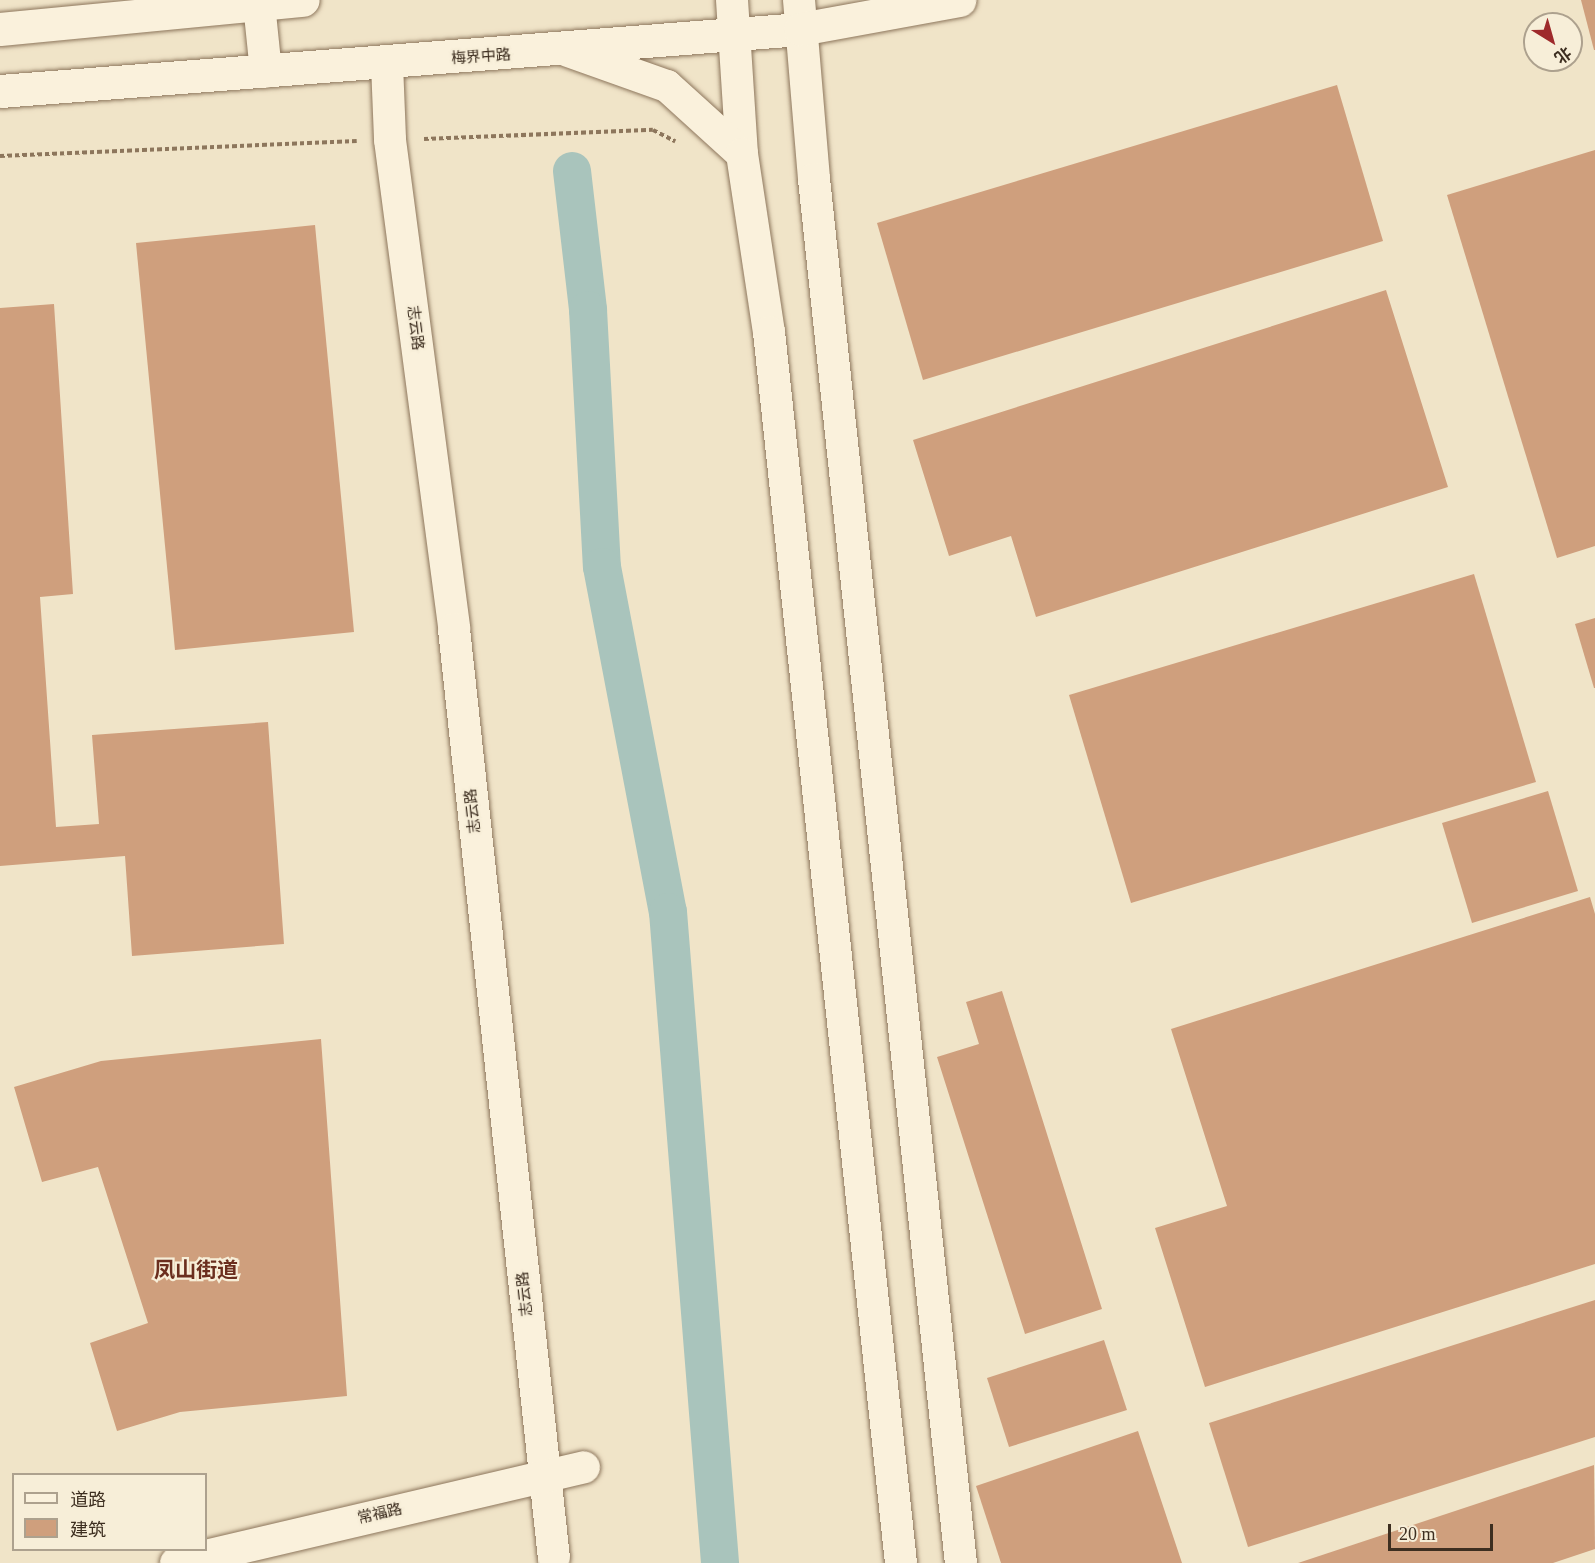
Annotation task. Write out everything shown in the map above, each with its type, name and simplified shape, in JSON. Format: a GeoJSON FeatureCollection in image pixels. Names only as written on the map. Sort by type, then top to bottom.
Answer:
{"type":"FeatureCollection","features":[{"type":"Feature","properties":{"kind":"main road"},"geometry":{"type":"LineString","coordinates":[[0,29],[303,0]]}},
{"type":"Feature","properties":{"kind":"main road","name":"梅界中路"},"geometry":{"type":"LineString","coordinates":[[0,91],[568,51],[733,34],[800,14],[959,0]]}},
{"type":"Feature","properties":{"kind":"street"},"geometry":{"type":"LineString","coordinates":[[732,0],[742,154],[769,332],[901,1563]]}},
{"type":"Feature","properties":{"kind":"street"},"geometry":{"type":"LineString","coordinates":[[260,4],[266,72]]}},
{"type":"Feature","properties":{"kind":"street"},"geometry":{"type":"LineString","coordinates":[[800,14],[961,1563]]}},
{"type":"Feature","properties":{"kind":"street"},"geometry":{"type":"LineString","coordinates":[[568,51],[667,86],[742,154]]}},
{"type":"Feature","properties":{"kind":"street","name":"志云路"},"geometry":{"type":"LineString","coordinates":[[387,64],[390,140],[454,629],[554,1558]]}},
{"type":"Feature","properties":{"kind":"street","name":"常福路"},"geometry":{"type":"LineString","coordinates":[[176,1563],[545,1474],[584,1467]]}},
{"type":"Feature","properties":{"kind":"building"},"geometry":{"type":"Polygon","coordinates":[[[1581,0],[1595,0],[1595,50],[1594,50],[1581,0]]]}},
{"type":"Feature","properties":{"kind":"building"},"geometry":{"type":"Polygon","coordinates":[[[1337,85],[1383,241],[923,380],[877,223],[1337,85]]]}},
{"type":"Feature","properties":{"kind":"building"},"geometry":{"type":"Polygon","coordinates":[[[1595,150],[1595,546],[1557,558],[1447,195],[1595,150]]]}},
{"type":"Feature","properties":{"kind":"building"},"geometry":{"type":"Polygon","coordinates":[[[315,225],[354,632],[175,650],[136,243],[315,225]]]}},
{"type":"Feature","properties":{"kind":"building"},"geometry":{"type":"Polygon","coordinates":[[[1386,290],[1448,487],[1036,617],[1011,536],[949,556],[913,440],[1386,290]]]}},
{"type":"Feature","properties":{"kind":"building"},"geometry":{"type":"Polygon","coordinates":[[[54,304],[73,594],[40,597],[56,827],[99,824],[92,735],[268,722],[284,944],[132,956],[125,856],[0,866],[0,308],[54,304]]]}},
{"type":"Feature","properties":{"kind":"building"},"geometry":{"type":"Polygon","coordinates":[[[1474,574],[1536,782],[1131,903],[1069,695],[1474,574]]]}},
{"type":"Feature","properties":{"kind":"building"},"geometry":{"type":"Polygon","coordinates":[[[1595,618],[1595,688],[1594,688],[1575,624],[1595,618]]]}},
{"type":"Feature","properties":{"kind":"building"},"geometry":{"type":"Polygon","coordinates":[[[1548,791],[1578,891],[1472,923],[1442,823],[1548,791]]]}},
{"type":"Feature","properties":{"kind":"building"},"geometry":{"type":"Polygon","coordinates":[[[1590,897],[1595,914],[1595,1264],[1205,1387],[1155,1228],[1227,1206],[1171,1029],[1590,897]]]}},
{"type":"Feature","properties":{"kind":"building"},"geometry":{"type":"Polygon","coordinates":[[[1002,991],[1102,1309],[1025,1334],[937,1057],[979,1044],[966,1002],[1002,991]]]}},
{"type":"Feature","properties":{"kind":"building"},"geometry":{"type":"Polygon","coordinates":[[[321,1039],[347,1396],[180,1412],[117,1431],[90,1343],[148,1323],[98,1167],[42,1182],[14,1087],[101,1061],[321,1039]]]}},
{"type":"Feature","properties":{"kind":"building"},"geometry":{"type":"Polygon","coordinates":[[[1595,1300],[1595,1437],[1248,1547],[1209,1423],[1595,1300]]]}},
{"type":"Feature","properties":{"kind":"building"},"geometry":{"type":"Polygon","coordinates":[[[1104,1340],[1127,1410],[1009,1447],[987,1378],[1104,1340]]]}},
{"type":"Feature","properties":{"kind":"building"},"geometry":{"type":"Polygon","coordinates":[[[1138,1431],[1182,1563],[1001,1563],[976,1486],[1138,1431]]]}},
{"type":"Feature","properties":{"kind":"building"},"geometry":{"type":"Polygon","coordinates":[[[1594,1465],[1595,1549],[1553,1563],[1298,1563],[1594,1465]]]}},
{"type":"Feature","properties":{"kind":"waterway"},"geometry":{"type":"LineString","coordinates":[[572,171],[588,310],[602,567],[668,912],[720,1563]]}},
{"type":"Feature","properties":{"kind":"district","name":"凤山街道"},"geometry":{"type":"Point","coordinates":[196,1270]}}]}
